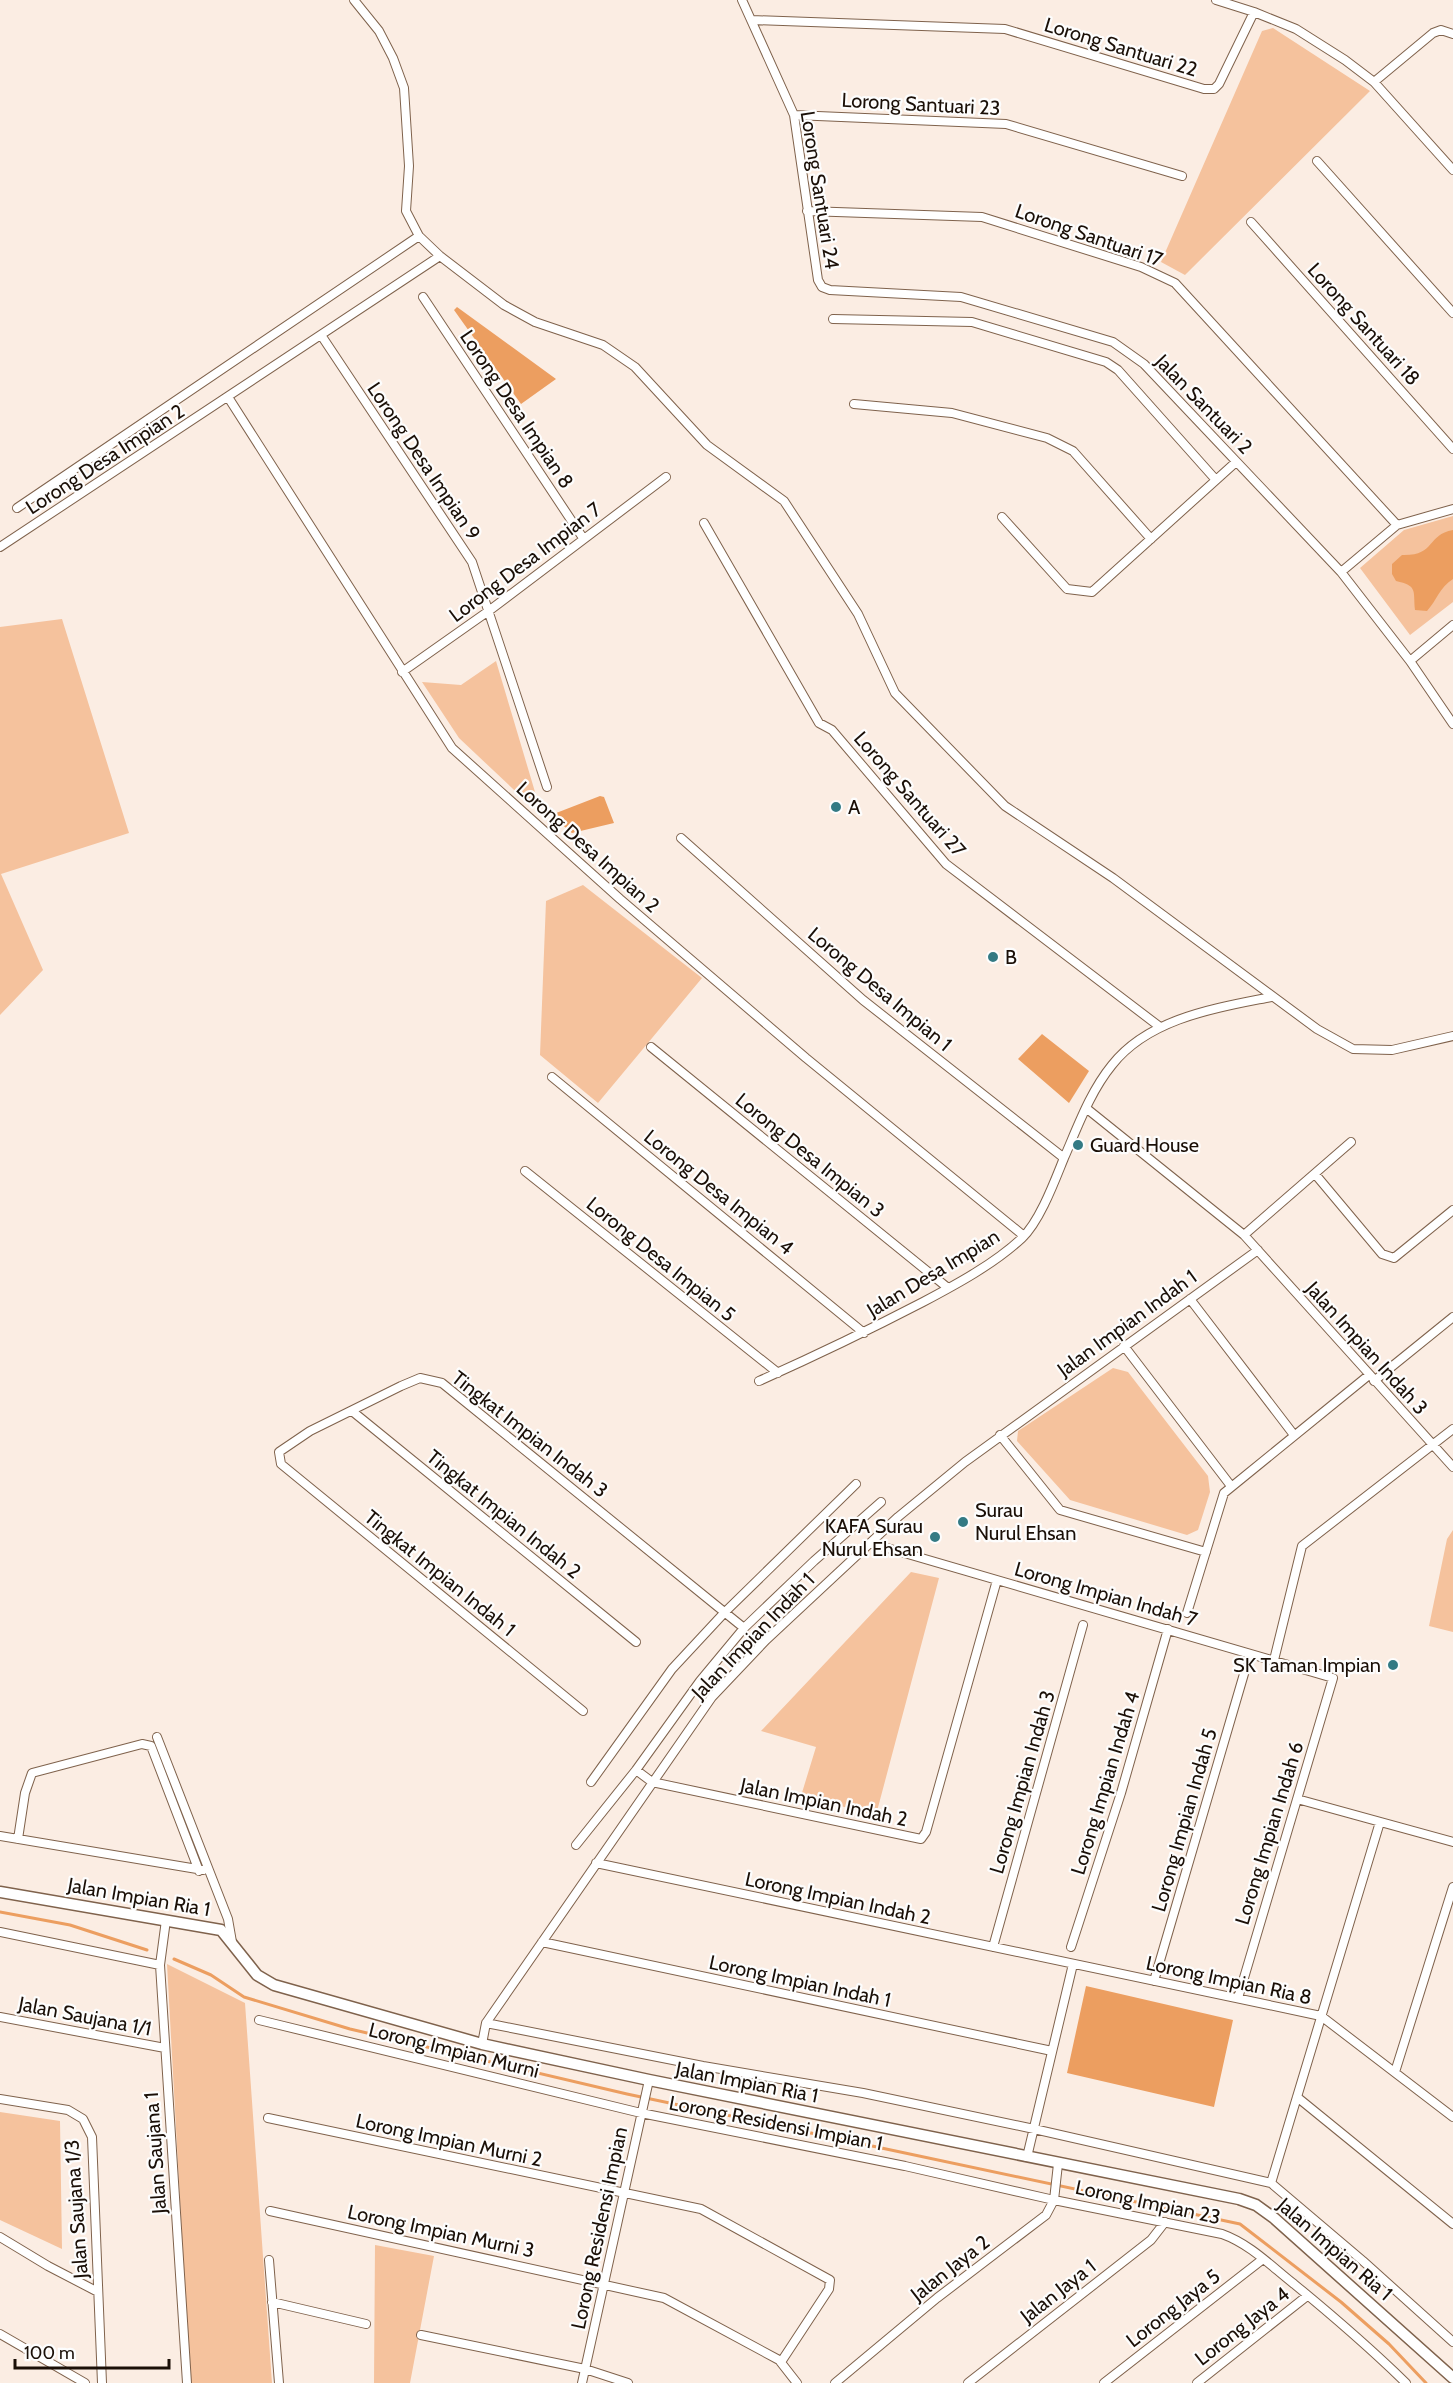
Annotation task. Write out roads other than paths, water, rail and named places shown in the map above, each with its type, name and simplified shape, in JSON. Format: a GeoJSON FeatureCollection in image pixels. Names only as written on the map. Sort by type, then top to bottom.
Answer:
{"type":"FeatureCollection","features":[{"type":"Feature","properties":{"kind":"street"},"geometry":{"type":"LineString","coordinates":[[354,0],[379,31],[393,58],[404,88],[409,166],[406,211],[419,236],[440,256],[504,305],[535,322],[603,345],[635,367],[707,445],[784,501],[858,614],[894,693],[1005,806],[1113,878],[1224,959],[1271,997],[1317,1029],[1353,1049],[1392,1050],[1453,1036]]}},
{"type":"Feature","properties":{"kind":"street","name":"Lorong Santuari 24"},"geometry":{"type":"LineString","coordinates":[[742,0],[794,115],[818,280],[822,287]]}},
{"type":"Feature","properties":{"kind":"street"},"geometry":{"type":"LineString","coordinates":[[1216,0],[1296,29],[1345,60],[1374,82],[1453,170]]}},
{"type":"Feature","properties":{"kind":"street","name":"Lorong Santuari 22"},"geometry":{"type":"LineString","coordinates":[[752,20],[1005,29],[1204,89],[1214,89],[1254,12]]}},
{"type":"Feature","properties":{"kind":"street"},"geometry":{"type":"LineString","coordinates":[[1374,82],[1432,33],[1441,30],[1453,34]]}},
{"type":"Feature","properties":{"kind":"street","name":"Lorong Santuari 23"},"geometry":{"type":"LineString","coordinates":[[794,115],[1006,124],[1182,176]]}},
{"type":"Feature","properties":{"kind":"street"},"geometry":{"type":"LineString","coordinates":[[1317,161],[1453,313]]}},
{"type":"Feature","properties":{"kind":"street","name":"Lorong Santuari 17"},"geometry":{"type":"LineString","coordinates":[[807,211],[982,217],[1141,267],[1174,283],[1397,525]]}},
{"type":"Feature","properties":{"kind":"street","name":"Lorong Santuari 18"},"geometry":{"type":"LineString","coordinates":[[1251,222],[1453,449]]}},
{"type":"Feature","properties":{"kind":"street"},"geometry":{"type":"LineString","coordinates":[[17,508],[419,236]]}},
{"type":"Feature","properties":{"kind":"street","name":"Lorong Desa Impian 2"},"geometry":{"type":"LineString","coordinates":[[1,544],[228,398],[440,256]]}},
{"type":"Feature","properties":{"kind":"street","name":"Jalan Santuari 2"},"geometry":{"type":"LineString","coordinates":[[822,287],[830,290],[961,297],[1113,342],[1144,364],[1341,572],[1410,661],[1453,724]]}},
{"type":"Feature","properties":{"kind":"street","name":"Lorong Desa Impian 8"},"geometry":{"type":"LineString","coordinates":[[423,297],[583,538]]}},
{"type":"Feature","properties":{"kind":"street"},"geometry":{"type":"LineString","coordinates":[[833,319],[972,322],[1106,362],[1118,370],[1216,480]]}},
{"type":"Feature","properties":{"kind":"street","name":"Lorong Desa Impian 9"},"geometry":{"type":"LineString","coordinates":[[321,335],[472,562],[490,610],[547,787]]}},
{"type":"Feature","properties":{"kind":"street","name":"Lorong Desa Impian 2"},"geometry":{"type":"LineString","coordinates":[[228,398],[452,748],[629,906],[797,1051],[1024,1236]]}},
{"type":"Feature","properties":{"kind":"street"},"geometry":{"type":"LineString","coordinates":[[854,404],[952,413],[1047,438],[1073,451],[1151,539]]}},
{"type":"Feature","properties":{"kind":"street"},"geometry":{"type":"LineString","coordinates":[[1002,517],[1067,589],[1092,592],[1236,462]]}},
{"type":"Feature","properties":{"kind":"street","name":"Lorong Desa Impian 7"},"geometry":{"type":"LineString","coordinates":[[402,672],[490,610],[666,477]]}},
{"type":"Feature","properties":{"kind":"street"},"geometry":{"type":"LineString","coordinates":[[1341,572],[1397,525],[1453,509]]}},
{"type":"Feature","properties":{"kind":"street","name":"Lorong Santuari 27"},"geometry":{"type":"LineString","coordinates":[[704,523],[819,723],[832,730],[946,864],[1160,1027]]}},
{"type":"Feature","properties":{"kind":"street"},"geometry":{"type":"LineString","coordinates":[[1410,661],[1453,625]]}},
{"type":"Feature","properties":{"kind":"street","name":"Lorong Desa Impian 1"},"geometry":{"type":"LineString","coordinates":[[681,838],[863,1000],[1064,1158]]}},
{"type":"Feature","properties":{"kind":"street","name":"Jalan Desa Impian"},"geometry":{"type":"LineString","coordinates":[[759,1381],[864,1333],[948,1288],[1004,1254],[1024,1236],[1050,1194],[1086,1108],[1112,1064],[1160,1027],[1222,1007],[1271,997]]}},
{"type":"Feature","properties":{"kind":"street","name":"Lorong Desa Impian 3"},"geometry":{"type":"LineString","coordinates":[[651,1047],[948,1288]]}},
{"type":"Feature","properties":{"kind":"street","name":"Lorong Desa Impian 4"},"geometry":{"type":"LineString","coordinates":[[552,1077],[864,1333]]}},
{"type":"Feature","properties":{"kind":"street","name":"Jalan Impian Indah 3"},"geometry":{"type":"LineString","coordinates":[[1086,1108],[1244,1235],[1453,1467]]}},
{"type":"Feature","properties":{"kind":"street"},"geometry":{"type":"LineString","coordinates":[[1244,1235],[1351,1142]]}},
{"type":"Feature","properties":{"kind":"street","name":"Lorong Desa Impian 5"},"geometry":{"type":"LineString","coordinates":[[525,1171],[777,1373]]}},
{"type":"Feature","properties":{"kind":"street"},"geometry":{"type":"LineString","coordinates":[[1315,1174],[1382,1254],[1394,1258],[1453,1210]]}},
{"type":"Feature","properties":{"kind":"street","name":"Jalan Impian Indah 1"},"geometry":{"type":"LineString","coordinates":[[482,2044],[486,2023],[652,1782],[712,1697],[766,1640],[898,1517],[1000,1435],[1258,1250]]}},
{"type":"Feature","properties":{"kind":"street"},"geometry":{"type":"LineString","coordinates":[[1190,1299],[1294,1435]]}},
{"type":"Feature","properties":{"kind":"street"},"geometry":{"type":"LineString","coordinates":[[1187,1613],[1224,1493],[1294,1435],[1453,1317]]}},
{"type":"Feature","properties":{"kind":"street"},"geometry":{"type":"LineString","coordinates":[[1124,1346],[1231,1486]]}},
{"type":"Feature","properties":{"kind":"street","name":"Tingkat Impian Indah 3"},"geometry":{"type":"LineString","coordinates":[[279,1458],[279,1452],[310,1431],[420,1378],[442,1383],[744,1628]]}},
{"type":"Feature","properties":{"kind":"street","name":"Tingkat Impian Indah 2"},"geometry":{"type":"LineString","coordinates":[[352,1411],[636,1642]]}},
{"type":"Feature","properties":{"kind":"street"},"geometry":{"type":"LineString","coordinates":[[1274,1660],[1302,1546],[1453,1429]]}},
{"type":"Feature","properties":{"kind":"street"},"geometry":{"type":"LineString","coordinates":[[1000,1435],[1060,1510],[1206,1552]]}},
{"type":"Feature","properties":{"kind":"street","name":"Tingkat Impian Indah 1"},"geometry":{"type":"LineString","coordinates":[[279,1458],[281,1464],[583,1711]]}},
{"type":"Feature","properties":{"kind":"street","name":"Jalan Impian Indah 1"},"geometry":{"type":"LineString","coordinates":[[591,1782],[672,1669],[725,1612],[856,1484]]}},
{"type":"Feature","properties":{"kind":"street","name":"Jalan Impian Indah 1"},"geometry":{"type":"LineString","coordinates":[[576,1845],[636,1770],[700,1681],[744,1628],[814,1561],[881,1502]]}},
{"type":"Feature","properties":{"kind":"street","name":"Lorong Impian Indah 7"},"geometry":{"type":"LineString","coordinates":[[870,1543],[1333,1677]]}},
{"type":"Feature","properties":{"kind":"street","name":"Jalan Impian Indah 2"},"geometry":{"type":"LineString","coordinates":[[636,1770],[652,1782],[921,1839],[926,1832],[997,1580]]}},
{"type":"Feature","properties":{"kind":"street","name":"Lorong Impian Indah 3"},"geometry":{"type":"LineString","coordinates":[[993,1947],[1083,1625]]}},
{"type":"Feature","properties":{"kind":"street","name":"Lorong Impian Indah 4"},"geometry":{"type":"LineString","coordinates":[[1071,1947],[1121,1793],[1168,1629]]}},
{"type":"Feature","properties":{"kind":"street","name":"Lorong Impian Indah 5"},"geometry":{"type":"LineString","coordinates":[[1155,1981],[1245,1667]]}},
{"type":"Feature","properties":{"kind":"street","name":"Lorong Impian Indah 6"},"geometry":{"type":"LineString","coordinates":[[1238,1998],[1333,1677]]}},
{"type":"Feature","properties":{"kind":"street"},"geometry":{"type":"LineString","coordinates":[[158,1737],[228,1919],[232,1943]]}},
{"type":"Feature","properties":{"kind":"street"},"geometry":{"type":"LineString","coordinates":[[18,1839],[25,1793],[32,1773],[142,1744],[150,1746],[199,1870]]}},
{"type":"Feature","properties":{"kind":"street"},"geometry":{"type":"LineString","coordinates":[[1297,1799],[1453,1842]]}},
{"type":"Feature","properties":{"kind":"street"},"geometry":{"type":"LineString","coordinates":[[1271,2183],[1380,1822]]}},
{"type":"Feature","properties":{"kind":"street"},"geometry":{"type":"LineString","coordinates":[[0,1836],[210,1870]]}},
{"type":"Feature","properties":{"kind":"street","name":"Lorong Impian Indah 2"},"geometry":{"type":"LineString","coordinates":[[596,1863],[1072,1964]]}},
{"type":"Feature","properties":{"kind":"street"},"geometry":{"type":"LineString","coordinates":[[1395,2072],[1453,1887]]}},
{"type":"Feature","properties":{"kind":"street","name":"Jalan Impian Ria 1"},"geometry":{"type":"LineString","coordinates":[[0,1892],[221,1930],[256,1975],[274,1985],[482,2044],[647,2086],[1239,2199],[1256,2205],[1274,2218],[1453,2378]]}},
{"type":"Feature","properties":{"kind":"street","name":"Jalan Saujana 1"},"geometry":{"type":"LineString","coordinates":[[166,1920],[160,1965],[187,2383]]}},
{"type":"Feature","properties":{"kind":"street"},"geometry":{"type":"LineString","coordinates":[[0,1932],[160,1965]]}},
{"type":"Feature","properties":{"kind":"street","name":"Lorong Impian Indah 1"},"geometry":{"type":"LineString","coordinates":[[542,1942],[1052,2051]]}},
{"type":"Feature","properties":{"kind":"street"},"geometry":{"type":"LineString","coordinates":[[1027,2157],[1072,1964]]}},
{"type":"Feature","properties":{"kind":"street","name":"Lorong Impian Ria 8"},"geometry":{"type":"LineString","coordinates":[[1072,1964],[1321,2016],[1453,2117]]}},
{"type":"Feature","properties":{"kind":"street","name":"Jalan Saujana 1/1"},"geometry":{"type":"LineString","coordinates":[[0,2017],[165,2048]]}},
{"type":"Feature","properties":{"kind":"street","name":"Lorong Impian Murni"},"geometry":{"type":"LineString","coordinates":[[259,2020],[642,2109]]}},
{"type":"Feature","properties":{"kind":"street","name":"Jalan Impian Ria 1"},"geometry":{"type":"LineString","coordinates":[[486,2023],[703,2066],[863,2093],[1271,2183],[1453,2342]]}},
{"type":"Feature","properties":{"kind":"street","name":"Lorong Residensi Impian"},"geometry":{"type":"LineString","coordinates":[[582,2383],[647,2086]]}},
{"type":"Feature","properties":{"kind":"street"},"geometry":{"type":"LineString","coordinates":[[1298,2097],[1453,2224]]}},
{"type":"Feature","properties":{"kind":"street","name":"Jalan Saujana 1/3"},"geometry":{"type":"LineString","coordinates":[[0,2099],[68,2110],[83,2119],[92,2137],[102,2383]]}},
{"type":"Feature","properties":{"kind":"street","name":"Lorong Residensi Impian 1"},"geometry":{"type":"LineString","coordinates":[[642,2109],[905,2166]]}},
{"type":"Feature","properties":{"kind":"street","name":"Lorong Impian Murni 2"},"geometry":{"type":"LineString","coordinates":[[268,2118],[701,2209],[830,2280],[829,2289],[781,2362]]}},
{"type":"Feature","properties":{"kind":"street"},"geometry":{"type":"LineString","coordinates":[[1054,2200],[1058,2164]]}},
{"type":"Feature","properties":{"kind":"street","name":"Lorong Impian 23"},"geometry":{"type":"LineString","coordinates":[[905,2166],[1239,2240],[1367,2344],[1406,2383]]}},
{"type":"Feature","properties":{"kind":"street","name":"Jalan Jaya 2"},"geometry":{"type":"LineString","coordinates":[[835,2383],[937,2298],[1046,2215],[1054,2200]]}},
{"type":"Feature","properties":{"kind":"street","name":"Lorong Impian Murni 3"},"geometry":{"type":"LineString","coordinates":[[270,2211],[664,2298],[781,2362]]}},
{"type":"Feature","properties":{"kind":"street","name":"Jalan Jaya 1"},"geometry":{"type":"LineString","coordinates":[[968,2383],[1151,2240],[1165,2222]]}},
{"type":"Feature","properties":{"kind":"street"},"geometry":{"type":"LineString","coordinates":[[0,2236],[48,2266],[98,2292]]}},
{"type":"Feature","properties":{"kind":"street","name":"Lorong Jaya 5"},"geometry":{"type":"LineString","coordinates":[[1104,2383],[1263,2259]]}},
{"type":"Feature","properties":{"kind":"street"},"geometry":{"type":"LineString","coordinates":[[269,2260],[279,2383]]}},
{"type":"Feature","properties":{"kind":"street","name":"Lorong Jaya 4"},"geometry":{"type":"LineString","coordinates":[[1197,2383],[1307,2296]]}},
{"type":"Feature","properties":{"kind":"street"},"geometry":{"type":"LineString","coordinates":[[272,2302],[366,2324]]}},
{"type":"Feature","properties":{"kind":"street"},"geometry":{"type":"LineString","coordinates":[[0,2334],[86,2383]]}},
{"type":"Feature","properties":{"kind":"street"},"geometry":{"type":"LineString","coordinates":[[421,2335],[585,2369],[628,2383]]}},
{"type":"Feature","properties":{"kind":"street"},"geometry":{"type":"LineString","coordinates":[[781,2362],[797,2383]]}},
{"type":"Feature","properties":{"kind":"waterway"},"geometry":{"type":"LineString","coordinates":[[0,1912],[70,1925],[147,1950]]}},
{"type":"Feature","properties":{"kind":"waterway"},"geometry":{"type":"LineString","coordinates":[[174,1959],[211,1975],[244,1997],[350,2029],[627,2094],[1240,2224],[1341,2302],[1389,2344],[1426,2383]]}},
{"type":"Feature","properties":{"kind":"place","name":"A"},"geometry":{"type":"Point","coordinates":[836,807]}},
{"type":"Feature","properties":{"kind":"place","name":"B"},"geometry":{"type":"Point","coordinates":[993,957]}},
{"type":"Feature","properties":{"kind":"place","name":"Guard House"},"geometry":{"type":"Point","coordinates":[1078,1145]}},
{"type":"Feature","properties":{"kind":"place","name":"Surau Nurul Ehsan"},"geometry":{"type":"Point","coordinates":[963,1522]}},
{"type":"Feature","properties":{"kind":"place","name":"KAFA Surau Nurul Ehsan"},"geometry":{"type":"Point","coordinates":[935,1537]}},
{"type":"Feature","properties":{"kind":"place","name":"SK Taman Impian"},"geometry":{"type":"Point","coordinates":[1393,1665]}}]}
